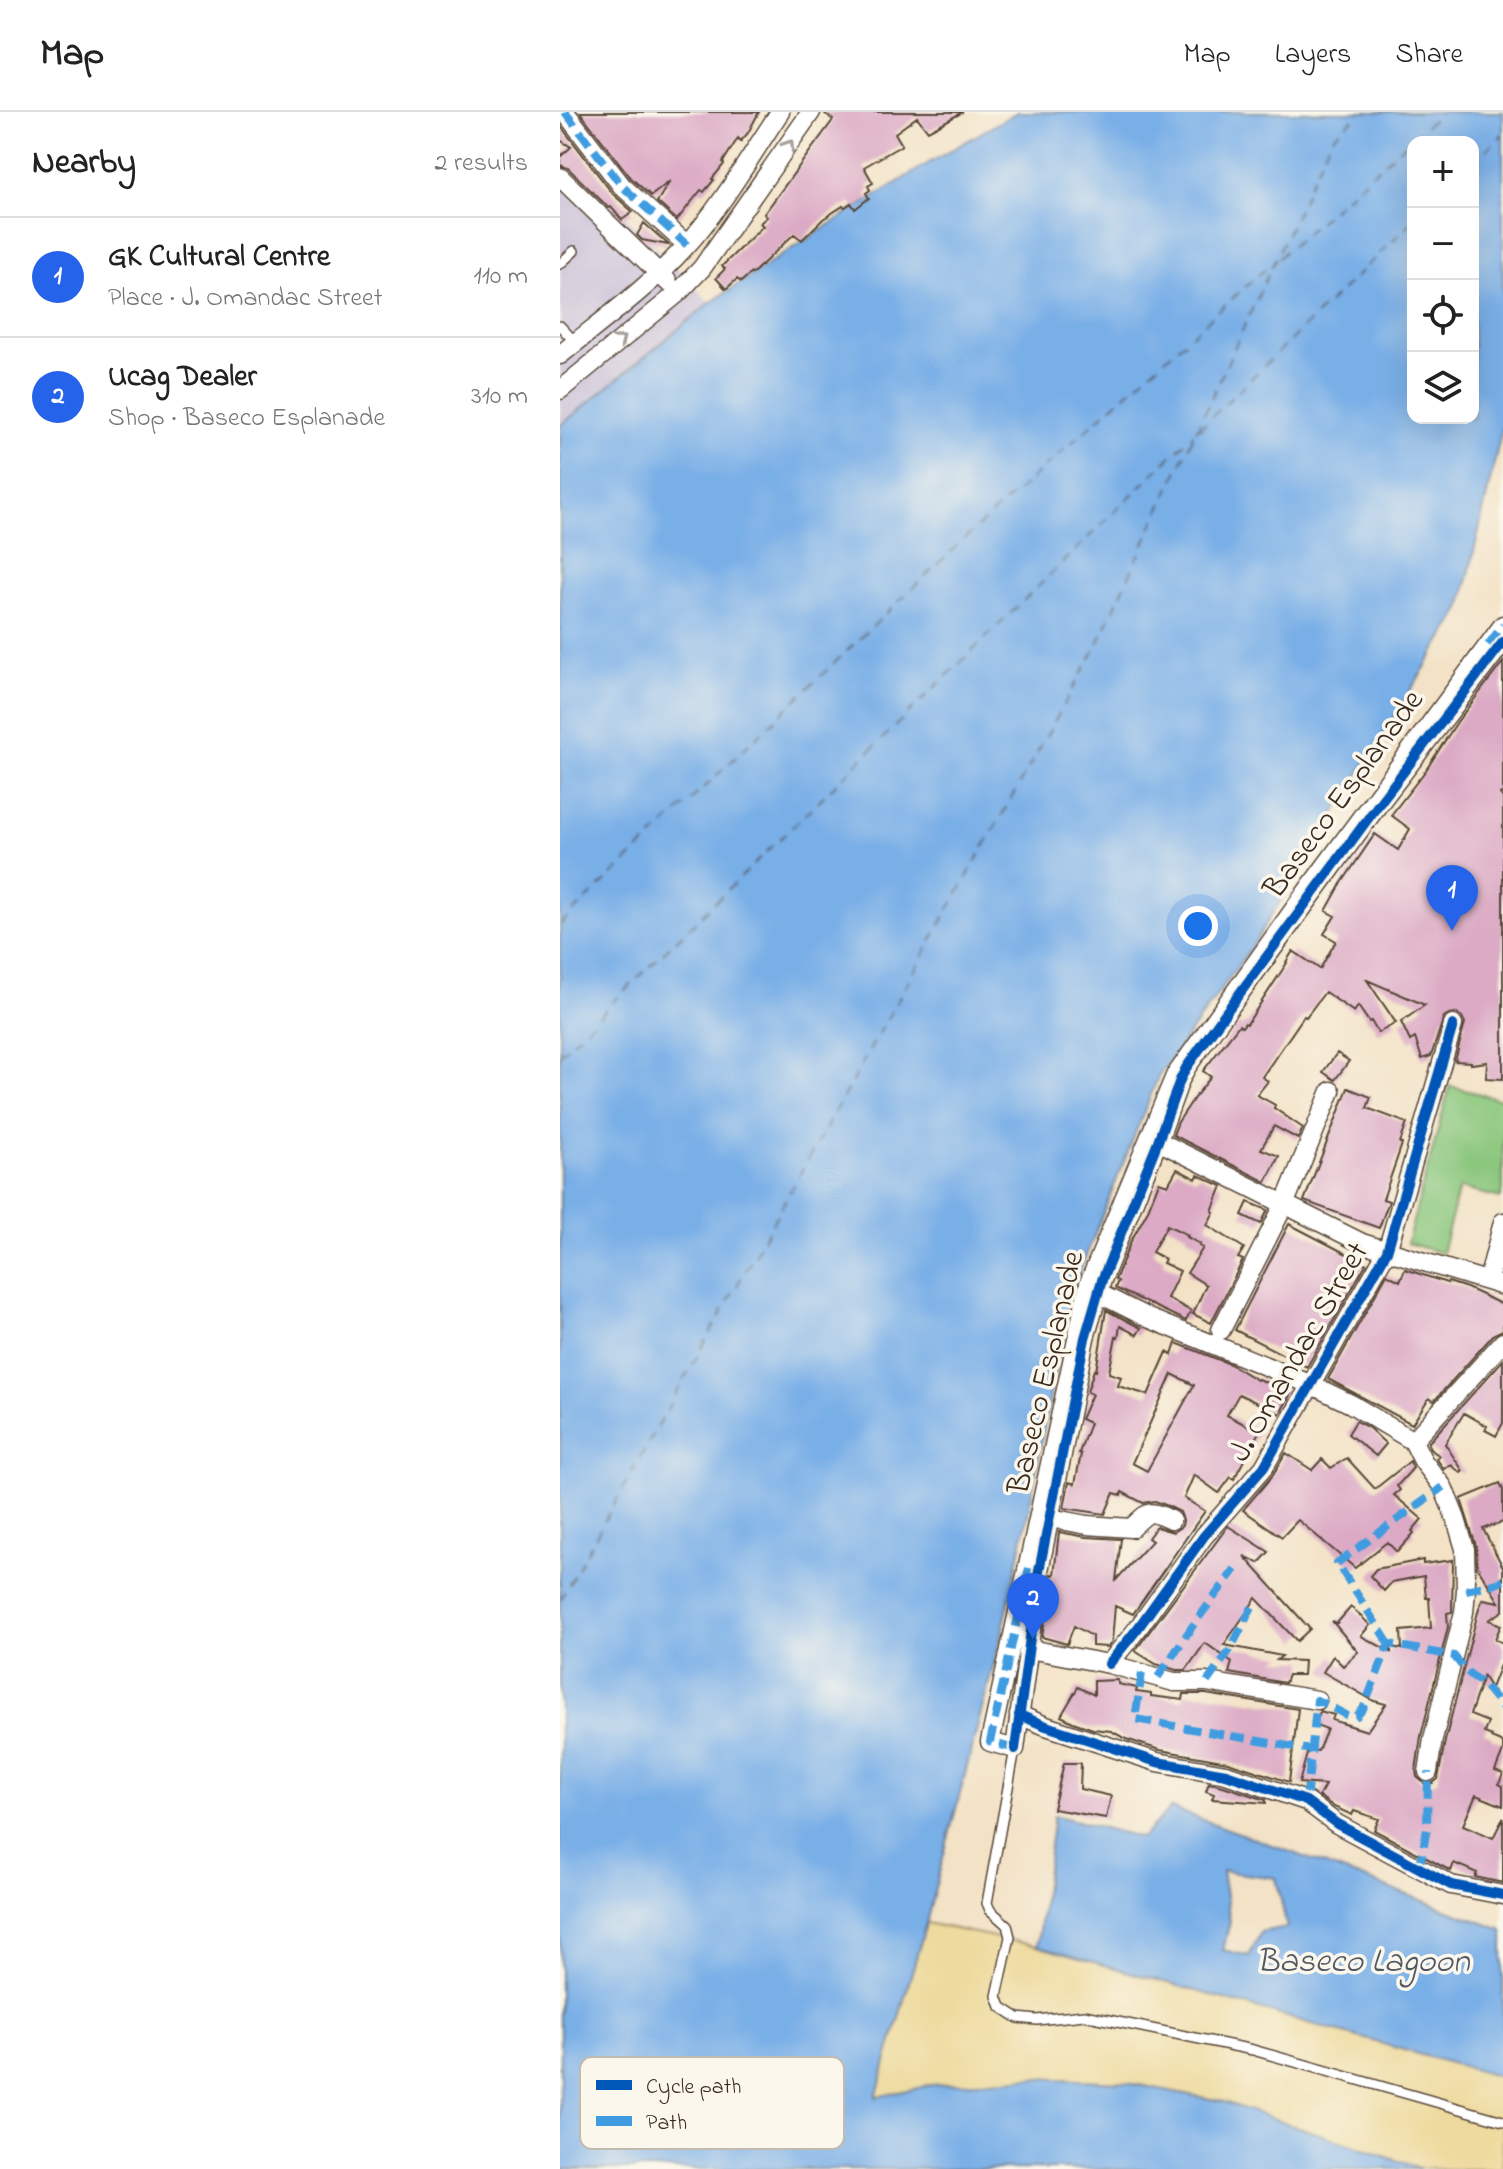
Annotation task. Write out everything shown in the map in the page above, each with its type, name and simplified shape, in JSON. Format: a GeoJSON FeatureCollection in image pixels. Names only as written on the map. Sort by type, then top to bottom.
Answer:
{"type":"FeatureCollection","features":[{"type":"Feature","properties":{"kind":"street"},"geometry":{"type":"LineString","coordinates":[[565,112],[622,186],[687,245]]}},
{"type":"Feature","properties":{"kind":"street"},"geometry":{"type":"LineString","coordinates":[[560,355],[660,274],[687,245],[780,112]]}},
{"type":"Feature","properties":{"kind":"street"},"geometry":{"type":"LineString","coordinates":[[560,390],[678,293],[702,268],[811,112]]}},
{"type":"Feature","properties":{"kind":"street"},"geometry":{"type":"LineString","coordinates":[[560,177],[678,293]]}},
{"type":"Feature","properties":{"kind":"street","name":"Baseco Esplanade"},"geometry":{"type":"LineString","coordinates":[[1015,1749],[990,1742],[1089,1283],[1175,1076],[1503,625]]}},
{"type":"Feature","properties":{"kind":"street"},"geometry":{"type":"LineString","coordinates":[[1015,1749],[1039,1571],[1085,1338],[1102,1280],[1186,1068],[1378,805],[1503,642]]}},
{"type":"Feature","properties":{"kind":"street","name":"J. Omandac Street"},"geometry":{"type":"LineString","coordinates":[[1109,1664],[1204,1536],[1264,1467],[1387,1251],[1453,1025]]}},
{"type":"Feature","properties":{"kind":"street"},"geometry":{"type":"LineString","coordinates":[[1221,1330],[1284,1205],[1331,1091]]}},
{"type":"Feature","properties":{"kind":"street"},"geometry":{"type":"LineString","coordinates":[[1158,1141],[1362,1243],[1495,1283],[1503,1222]]}},
{"type":"Feature","properties":{"kind":"street"},"geometry":{"type":"LineString","coordinates":[[1098,1293],[1148,1318],[1312,1385],[1413,1441],[1423,1461],[1443,1487],[1465,1549],[1464,1612],[1428,1772]]}},
{"type":"Feature","properties":{"kind":"street"},"geometry":{"type":"LineString","coordinates":[[1413,1441],[1503,1342]]}},
{"type":"Feature","properties":{"kind":"street"},"geometry":{"type":"LineString","coordinates":[[1050,1518],[1087,1525],[1131,1528],[1148,1513],[1153,1512],[1171,1520]]}},
{"type":"Feature","properties":{"kind":"street"},"geometry":{"type":"LineString","coordinates":[[1029,1649],[1109,1664],[1174,1682],[1207,1682],[1317,1700]]}},
{"type":"Feature","properties":{"kind":"street"},"geometry":{"type":"LineString","coordinates":[[1019,1715],[1146,1759],[1232,1776],[1306,1801],[1337,1824],[1451,1885],[1503,1895]]}},
{"type":"Feature","properties":{"kind":"lane"},"geometry":{"type":"LineString","coordinates":[[560,264],[574,251]]}},
{"type":"Feature","properties":{"kind":"lane"},"geometry":{"type":"LineString","coordinates":[[560,326],[575,342]]}},
{"type":"Feature","properties":{"kind":"lane"},"geometry":{"type":"LineString","coordinates":[[1015,1749],[987,1903],[990,1910],[1007,1925],[1010,1937],[997,1996],[1001,2007],[1018,2018],[1037,2020],[1084,2015],[1253,2050],[1503,2121]]}},
{"type":"Feature","properties":{"kind":"shaded area"},"geometry":{"type":"Polygon","coordinates":[[[560,151],[710,303],[560,426],[560,151]]]}},
{"type":"Feature","properties":{"kind":"green space"},"geometry":{"type":"Polygon","coordinates":[[[1450,1086],[1503,1100],[1503,1189],[1501,1198],[1459,1188],[1442,1253],[1407,1243],[1450,1086]]]}},
{"type":"Feature","properties":{"kind":"sand"},"geometry":{"type":"Polygon","coordinates":[[[926,1923],[1037,1946],[1503,2078],[1503,2169],[1422,2169],[1221,2101],[1123,2082],[1033,2078],[876,2097],[926,1923]]]}},
{"type":"Feature","properties":{"kind":"water"},"geometry":{"type":"Polygon","coordinates":[[[1017,112],[1503,112],[1503,424],[1461,609],[1253,945],[1158,1077],[1078,1276],[1056,1365],[1004,1625],[926,1923],[876,2097],[931,2085],[1033,2078],[1123,2082],[1221,2101],[1422,2169],[560,2169],[560,426],[710,303],[922,167],[1017,112]]]}},
{"type":"Feature","properties":{"kind":"water","name":"Baseco Lagoon"},"geometry":{"type":"Polygon","coordinates":[[[1171,1808],[1503,1930],[1503,2078],[1037,1946],[1054,1815],[1142,1838],[1171,1808]],[[1222,1871],[1230,1922],[1223,1950],[1249,1956],[1261,1932],[1287,1927],[1276,1878],[1222,1871]]]}},
{"type":"Feature","properties":{"kind":"building"},"geometry":{"type":"Polygon","coordinates":[[[580,112],[759,112],[748,133],[741,141],[738,138],[714,180],[704,192],[701,190],[677,220],[657,202],[670,181],[651,196],[631,178],[580,112]]]}},
{"type":"Feature","properties":{"kind":"building"},"geometry":{"type":"Polygon","coordinates":[[[823,112],[963,112],[928,131],[917,117],[895,133],[902,145],[864,167],[873,183],[866,193],[869,198],[855,209],[851,203],[843,206],[823,219],[802,240],[794,234],[752,274],[741,282],[737,279],[726,289],[716,278],[725,269],[722,266],[763,226],[760,223],[767,217],[764,214],[833,120],[823,112]]]}},
{"type":"Feature","properties":{"kind":"building"},"geometry":{"type":"Polygon","coordinates":[[[560,125],[613,194],[633,212],[622,220],[568,168],[560,165],[560,157],[571,147],[560,140],[560,125]]]}},
{"type":"Feature","properties":{"kind":"building"},"geometry":{"type":"Polygon","coordinates":[[[644,223],[669,245],[642,240],[637,235],[644,223]]]}},
{"type":"Feature","properties":{"kind":"building"},"geometry":{"type":"Polygon","coordinates":[[[1503,662],[1503,792],[1500,794],[1503,798],[1503,1079],[1486,1078],[1487,1062],[1471,1064],[1455,1061],[1465,1023],[1456,1013],[1444,1017],[1431,1056],[1422,1059],[1415,1038],[1410,1041],[1401,1022],[1425,1005],[1367,980],[1396,1023],[1378,1033],[1358,1006],[1354,1012],[1325,992],[1304,1016],[1262,1077],[1268,1081],[1257,1095],[1303,1128],[1298,1139],[1274,1126],[1261,1149],[1279,1156],[1266,1182],[1173,1135],[1178,1122],[1211,1077],[1203,1071],[1239,1025],[1247,1024],[1293,951],[1320,969],[1336,941],[1324,934],[1335,916],[1326,911],[1341,884],[1375,834],[1398,850],[1410,829],[1391,815],[1503,662]]]}},
{"type":"Feature","properties":{"kind":"building"},"geometry":{"type":"Polygon","coordinates":[[[1337,1053],[1349,1061],[1335,1080],[1323,1072],[1337,1053]]]}},
{"type":"Feature","properties":{"kind":"building"},"geometry":{"type":"Polygon","coordinates":[[[1348,1088],[1371,1097],[1367,1108],[1407,1123],[1383,1199],[1389,1201],[1379,1228],[1304,1201],[1348,1088]]]}},
{"type":"Feature","properties":{"kind":"building"},"geometry":{"type":"Polygon","coordinates":[[[1177,1169],[1196,1179],[1198,1175],[1222,1186],[1207,1225],[1244,1248],[1238,1258],[1243,1260],[1211,1323],[1193,1314],[1206,1285],[1187,1273],[1203,1248],[1188,1235],[1167,1225],[1152,1252],[1165,1259],[1163,1263],[1180,1271],[1167,1298],[1191,1311],[1186,1321],[1115,1288],[1118,1281],[1115,1280],[1131,1241],[1159,1182],[1168,1185],[1177,1169]]]}},
{"type":"Feature","properties":{"kind":"building"},"geometry":{"type":"Polygon","coordinates":[[[1248,1202],[1268,1210],[1261,1224],[1242,1215],[1248,1202]]]}},
{"type":"Feature","properties":{"kind":"building"},"geometry":{"type":"Polygon","coordinates":[[[1289,1224],[1366,1264],[1307,1367],[1235,1330],[1289,1224]]]}},
{"type":"Feature","properties":{"kind":"building"},"geometry":{"type":"Polygon","coordinates":[[[1405,1269],[1467,1288],[1503,1305],[1503,1330],[1494,1334],[1434,1401],[1429,1398],[1412,1424],[1328,1379],[1387,1274],[1400,1281],[1405,1269]]]}},
{"type":"Feature","properties":{"kind":"building"},"geometry":{"type":"Polygon","coordinates":[[[1106,1310],[1141,1328],[1137,1335],[1120,1326],[1116,1336],[1109,1373],[1121,1377],[1118,1386],[1148,1395],[1167,1352],[1172,1355],[1176,1343],[1291,1393],[1280,1414],[1239,1394],[1227,1415],[1259,1432],[1234,1479],[1231,1477],[1219,1493],[1194,1475],[1184,1498],[1205,1511],[1133,1614],[1115,1606],[1112,1641],[1108,1647],[1092,1646],[1092,1636],[1074,1626],[1067,1644],[1042,1637],[1059,1532],[1121,1539],[1116,1580],[1152,1541],[1148,1538],[1156,1527],[1173,1532],[1182,1526],[1183,1520],[1180,1512],[1168,1506],[1155,1501],[1143,1503],[1122,1492],[1121,1495],[1114,1493],[1105,1514],[1064,1508],[1069,1482],[1075,1484],[1079,1453],[1090,1423],[1081,1419],[1092,1394],[1087,1392],[1096,1371],[1106,1310]],[[1172,1374],[1132,1463],[1147,1471],[1194,1385],[1172,1374]]]}},
{"type":"Feature","properties":{"kind":"building"},"geometry":{"type":"Polygon","coordinates":[[[1503,1360],[1503,1423],[1496,1436],[1485,1430],[1487,1426],[1464,1413],[1445,1444],[1463,1471],[1461,1473],[1451,1465],[1444,1469],[1436,1458],[1440,1456],[1430,1449],[1428,1443],[1503,1360]]]}},
{"type":"Feature","properties":{"kind":"building"},"geometry":{"type":"Polygon","coordinates":[[[1356,1421],[1386,1444],[1376,1456],[1348,1434],[1356,1421]]]}},
{"type":"Feature","properties":{"kind":"building"},"geometry":{"type":"Polygon","coordinates":[[[1286,1453],[1312,1470],[1322,1459],[1331,1468],[1347,1458],[1375,1489],[1410,1461],[1413,1468],[1397,1486],[1400,1490],[1394,1495],[1422,1519],[1397,1552],[1387,1542],[1355,1568],[1298,1520],[1282,1537],[1243,1510],[1273,1475],[1286,1453]]]}},
{"type":"Feature","properties":{"kind":"building"},"geometry":{"type":"Polygon","coordinates":[[[1500,1483],[1503,1490],[1503,1522],[1483,1529],[1503,1567],[1503,1611],[1489,1620],[1501,1625],[1495,1639],[1503,1643],[1503,1657],[1491,1688],[1483,1676],[1470,1715],[1488,1722],[1484,1733],[1503,1743],[1495,1771],[1503,1774],[1499,1784],[1503,1786],[1503,1806],[1476,1795],[1463,1825],[1493,1838],[1503,1818],[1503,1883],[1475,1877],[1477,1873],[1454,1863],[1451,1871],[1374,1830],[1379,1819],[1354,1811],[1352,1815],[1334,1807],[1319,1796],[1325,1785],[1299,1783],[1308,1750],[1318,1751],[1327,1729],[1316,1725],[1320,1711],[1334,1715],[1332,1720],[1367,1731],[1386,1704],[1374,1701],[1323,1672],[1333,1656],[1343,1666],[1358,1652],[1332,1621],[1337,1623],[1351,1607],[1370,1625],[1361,1636],[1391,1652],[1391,1647],[1402,1649],[1401,1631],[1431,1628],[1424,1576],[1392,1582],[1384,1591],[1370,1576],[1376,1569],[1423,1560],[1423,1564],[1453,1560],[1452,1612],[1447,1613],[1448,1627],[1421,1736],[1416,1770],[1417,1777],[1425,1784],[1438,1779],[1479,1608],[1483,1599],[1499,1602],[1477,1566],[1476,1546],[1461,1499],[1500,1483]]]}},
{"type":"Feature","properties":{"kind":"building"},"geometry":{"type":"Polygon","coordinates":[[[1228,1526],[1269,1552],[1259,1563],[1244,1556],[1310,1629],[1297,1641],[1256,1598],[1224,1645],[1282,1656],[1277,1660],[1304,1661],[1303,1675],[1288,1675],[1285,1683],[1229,1673],[1232,1662],[1205,1643],[1186,1670],[1156,1664],[1135,1651],[1228,1526]]]}},
{"type":"Feature","properties":{"kind":"building"},"geometry":{"type":"Polygon","coordinates":[[[1118,1680],[1118,1684],[1137,1688],[1136,1692],[1151,1696],[1183,1700],[1184,1694],[1206,1694],[1298,1709],[1289,1782],[1228,1762],[1160,1750],[1061,1716],[1078,1687],[1094,1695],[1094,1681],[1118,1680]]]}},
{"type":"Feature","properties":{"kind":"building"},"geometry":{"type":"Polygon","coordinates":[[[1064,1763],[1081,1763],[1080,1789],[1111,1796],[1106,1818],[1053,1809],[1064,1763]]]}},
{"type":"Feature","properties":{"kind":"building"},"geometry":{"type":"Polygon","coordinates":[[[1209,1783],[1266,1800],[1266,1803],[1212,1799],[1214,1794],[1206,1791],[1209,1783]]]}},
{"type":"Feature","properties":{"kind":"ferry route"},"geometry":{"type":"LineString","coordinates":[[560,1600],[1096,648],[1331,138],[1361,112]]}},
{"type":"Feature","properties":{"kind":"ferry route"},"geometry":{"type":"LineString","coordinates":[[1278,258],[1441,112]]}},
{"type":"Feature","properties":{"kind":"ferry route"},"geometry":{"type":"LineString","coordinates":[[1479,157],[1503,134]]}},
{"type":"Feature","properties":{"kind":"ferry route"},"geometry":{"type":"LineString","coordinates":[[1199,429],[1407,227]]}},
{"type":"Feature","properties":{"kind":"ferry route"},"geometry":{"type":"LineString","coordinates":[[560,925],[961,542],[1273,262]]}},
{"type":"Feature","properties":{"kind":"ferry route"},"geometry":{"type":"LineString","coordinates":[[560,1054],[1194,434]]}},
{"type":"Feature","properties":{"kind":"marked path"},"geometry":{"type":"LineString","coordinates":[[565,112],[622,186],[687,245]]}},
{"type":"Feature","properties":{"kind":"marked path"},"geometry":{"type":"LineString","coordinates":[[1488,645],[1503,625]]}},
{"type":"Feature","properties":{"kind":"marked path"},"geometry":{"type":"LineString","coordinates":[[1389,1644],[1337,1563],[1443,1487]]}},
{"type":"Feature","properties":{"kind":"marked path"},"geometry":{"type":"LineString","coordinates":[[1015,1749],[990,1742],[1029,1568]]}},
{"type":"Feature","properties":{"kind":"marked path"},"geometry":{"type":"LineString","coordinates":[[1158,1677],[1235,1569]]}},
{"type":"Feature","properties":{"kind":"marked path"},"geometry":{"type":"LineString","coordinates":[[1466,1590],[1503,1580]]}},
{"type":"Feature","properties":{"kind":"marked path"},"geometry":{"type":"LineString","coordinates":[[1207,1682],[1230,1650],[1252,1607]]}},
{"type":"Feature","properties":{"kind":"marked path"},"geometry":{"type":"LineString","coordinates":[[1306,1801],[1317,1700],[1350,1717],[1357,1716],[1363,1709],[1389,1644],[1454,1656],[1503,1708]]}},
{"type":"Feature","properties":{"kind":"marked path"},"geometry":{"type":"LineString","coordinates":[[1142,1673],[1135,1719],[1311,1750]]}},
{"type":"Feature","properties":{"kind":"marked path"},"geometry":{"type":"LineString","coordinates":[[1419,1869],[1427,1829],[1428,1772]]}},
{"type":"Feature","properties":{"kind":"cycle path"},"geometry":{"type":"LineString","coordinates":[[1015,1749],[1039,1571],[1085,1338],[1102,1280],[1180,1080],[1218,1023],[1378,805],[1503,642]]}},
{"type":"Feature","properties":{"kind":"cycle path"},"geometry":{"type":"LineString","coordinates":[[1109,1664],[1204,1536],[1264,1467],[1387,1251],[1453,1025]]}},
{"type":"Feature","properties":{"kind":"cycle path"},"geometry":{"type":"LineString","coordinates":[[1019,1715],[1157,1762],[1226,1774],[1306,1801],[1337,1824],[1451,1885],[1503,1895]]}},
{"type":"Feature","properties":{"kind":"place","name":"GK Cultural Centre"},"geometry":{"type":"Point","coordinates":[1452,931]}},
{"type":"Feature","properties":{"kind":"place","name":"Ucag Dealer"},"geometry":{"type":"Point","coordinates":[1033,1639]}}]}
